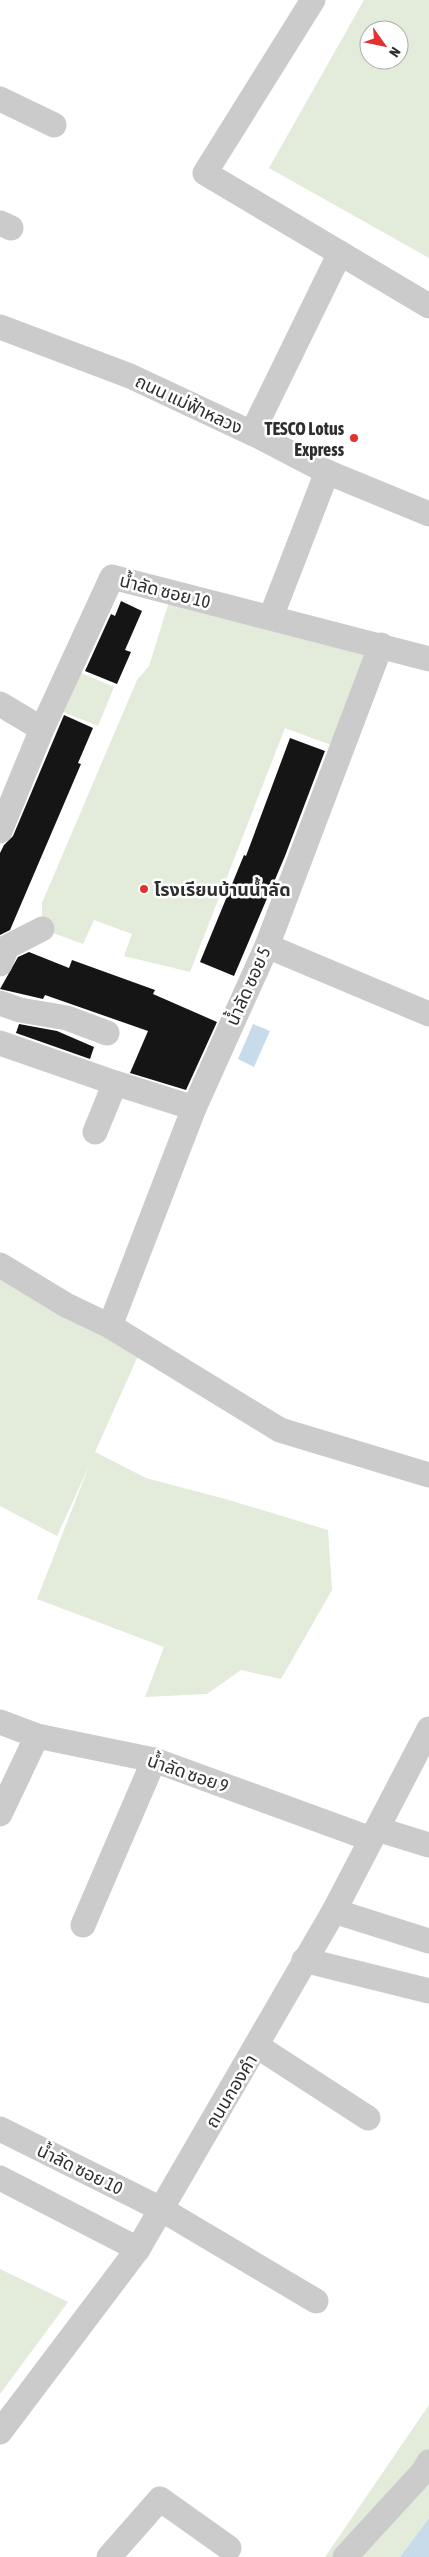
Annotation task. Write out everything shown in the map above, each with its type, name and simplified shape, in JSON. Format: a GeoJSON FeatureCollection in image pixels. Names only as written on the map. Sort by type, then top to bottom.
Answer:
{"type":"FeatureCollection","features":[{"type":"Feature","properties":{"kind":"street"},"geometry":{"type":"LineString","coordinates":[[313,0],[205,173],[429,306]]}},
{"type":"Feature","properties":{"kind":"street"},"geometry":{"type":"LineString","coordinates":[[0,99],[54,125]]}},
{"type":"Feature","properties":{"kind":"street"},"geometry":{"type":"LineString","coordinates":[[252,433],[340,253]]}},
{"type":"Feature","properties":{"kind":"street","name":"ถนน แม่ฟ้าหลวง"},"geometry":{"type":"LineString","coordinates":[[0,327],[130,376],[252,433],[328,472],[429,514]]}},
{"type":"Feature","properties":{"kind":"street"},"geometry":{"type":"LineString","coordinates":[[271,617],[328,472]]}},
{"type":"Feature","properties":{"kind":"street","name":"น้ำลัด ซอย 10"},"geometry":{"type":"LineString","coordinates":[[0,831],[42,729],[112,577],[381,645],[429,659]]}},
{"type":"Feature","properties":{"kind":"street","name":"น้ำลัด ซอย 5"},"geometry":{"type":"LineString","coordinates":[[110,1326],[194,1108],[266,946],[381,645]]}},
{"type":"Feature","properties":{"kind":"street"},"geometry":{"type":"LineString","coordinates":[[0,704],[42,729]]}},
{"type":"Feature","properties":{"kind":"street"},"geometry":{"type":"LineString","coordinates":[[0,964],[7,947],[42,929]]}},
{"type":"Feature","properties":{"kind":"street"},"geometry":{"type":"LineString","coordinates":[[266,946],[429,1014]]}},
{"type":"Feature","properties":{"kind":"street"},"geometry":{"type":"LineString","coordinates":[[0,1003],[20,1010],[67,1018],[107,1034]]}},
{"type":"Feature","properties":{"kind":"street"},"geometry":{"type":"LineString","coordinates":[[0,1043],[194,1108]]}},
{"type":"Feature","properties":{"kind":"street"},"geometry":{"type":"LineString","coordinates":[[95,1132],[115,1083]]}},
{"type":"Feature","properties":{"kind":"street"},"geometry":{"type":"LineString","coordinates":[[0,1265],[66,1305],[110,1326],[280,1430],[429,1475]]}},
{"type":"Feature","properties":{"kind":"street","name":"น้ำลัด ซอย 9"},"geometry":{"type":"LineString","coordinates":[[0,1722],[37,1736],[154,1760],[374,1834],[429,1846]]}},
{"type":"Feature","properties":{"kind":"street","name":"ถนนกองคำ"},"geometry":{"type":"LineString","coordinates":[[0,2432],[138,2249],[334,1911],[429,1730]]}},
{"type":"Feature","properties":{"kind":"street"},"geometry":{"type":"LineString","coordinates":[[0,1814],[37,1736]]}},
{"type":"Feature","properties":{"kind":"street"},"geometry":{"type":"LineString","coordinates":[[83,1925],[154,1760]]}},
{"type":"Feature","properties":{"kind":"street"},"geometry":{"type":"LineString","coordinates":[[334,1911],[429,1941]]}},
{"type":"Feature","properties":{"kind":"street"},"geometry":{"type":"LineString","coordinates":[[304,1960],[429,1992]]}},
{"type":"Feature","properties":{"kind":"street"},"geometry":{"type":"LineString","coordinates":[[257,2046],[368,2118]]}},
{"type":"Feature","properties":{"kind":"street","name":"น้ำลัด ซอย 10"},"geometry":{"type":"LineString","coordinates":[[0,2130],[161,2209],[316,2301]]}},
{"type":"Feature","properties":{"kind":"street"},"geometry":{"type":"LineString","coordinates":[[0,2178],[138,2249]]}},
{"type":"Feature","properties":{"kind":"street"},"geometry":{"type":"LineString","coordinates":[[345,2557],[423,2472],[429,2462]]}},
{"type":"Feature","properties":{"kind":"street"},"geometry":{"type":"LineString","coordinates":[[109,2557],[160,2499],[229,2548]]}},
{"type":"Feature","properties":{"kind":"green space"},"geometry":{"type":"Polygon","coordinates":[[[364,0],[429,0],[429,258],[269,168],[364,0]]]}},
{"type":"Feature","properties":{"kind":"green space"},"geometry":{"type":"Polygon","coordinates":[[[172,592],[381,645],[342,749],[285,728],[190,972],[124,956],[132,934],[94,920],[83,944],[42,929],[42,903],[137,680],[149,666],[172,592]]]}},
{"type":"Feature","properties":{"kind":"green space"},"geometry":{"type":"Polygon","coordinates":[[[77,671],[114,687],[98,726],[61,711],[77,671]]]}},
{"type":"Feature","properties":{"kind":"green space"},"geometry":{"type":"Polygon","coordinates":[[[0,1274],[138,1356],[95,1452],[146,1478],[229,1500],[328,1530],[332,1590],[281,1679],[241,1670],[207,1694],[145,1697],[164,1647],[37,1599],[89,1466],[57,1536],[0,1506],[0,1274]]]}},
{"type":"Feature","properties":{"kind":"green space"},"geometry":{"type":"Polygon","coordinates":[[[0,2269],[68,2302],[0,2394],[0,2269]]]}},
{"type":"Feature","properties":{"kind":"green space"},"geometry":{"type":"Polygon","coordinates":[[[429,2405],[429,2518],[400,2557],[325,2557],[429,2405]]]}},
{"type":"Feature","properties":{"kind":"water"},"geometry":{"type":"Polygon","coordinates":[[[253,1024],[270,1031],[254,1067],[238,1059],[253,1024]]]}},
{"type":"Feature","properties":{"kind":"water"},"geometry":{"type":"Polygon","coordinates":[[[429,2518],[429,2557],[400,2557],[429,2518]]]}},
{"type":"Feature","properties":{"kind":"building"},"geometry":{"type":"Polygon","coordinates":[[[121,601],[142,611],[125,650],[131,652],[117,684],[85,671],[111,614],[115,616],[121,601]]]}},
{"type":"Feature","properties":{"kind":"building"},"geometry":{"type":"Polygon","coordinates":[[[64,715],[93,728],[78,763],[81,764],[10,930],[0,935],[0,853],[4,845],[13,836],[64,715]]]}},
{"type":"Feature","properties":{"kind":"building"},"geometry":{"type":"Polygon","coordinates":[[[290,738],[325,751],[285,856],[234,976],[200,962],[244,855],[246,856],[290,738]]]}},
{"type":"Feature","properties":{"kind":"building"},"geometry":{"type":"Polygon","coordinates":[[[29,952],[69,968],[72,960],[155,990],[153,994],[217,1022],[186,1090],[130,1073],[148,1031],[45,995],[43,999],[0,989],[18,957],[29,952]]]}},
{"type":"Feature","properties":{"kind":"building"},"geometry":{"type":"Polygon","coordinates":[[[19,1024],[57,1031],[94,1047],[90,1059],[16,1033],[19,1024]]]}},
{"type":"Feature","properties":{"kind":"place","name":"TESCO Lotus Express"},"geometry":{"type":"Point","coordinates":[354,438]}},
{"type":"Feature","properties":{"kind":"place","name":"โรงเรียนบ้านน้ำลัด"},"geometry":{"type":"Point","coordinates":[144,889]}}]}
